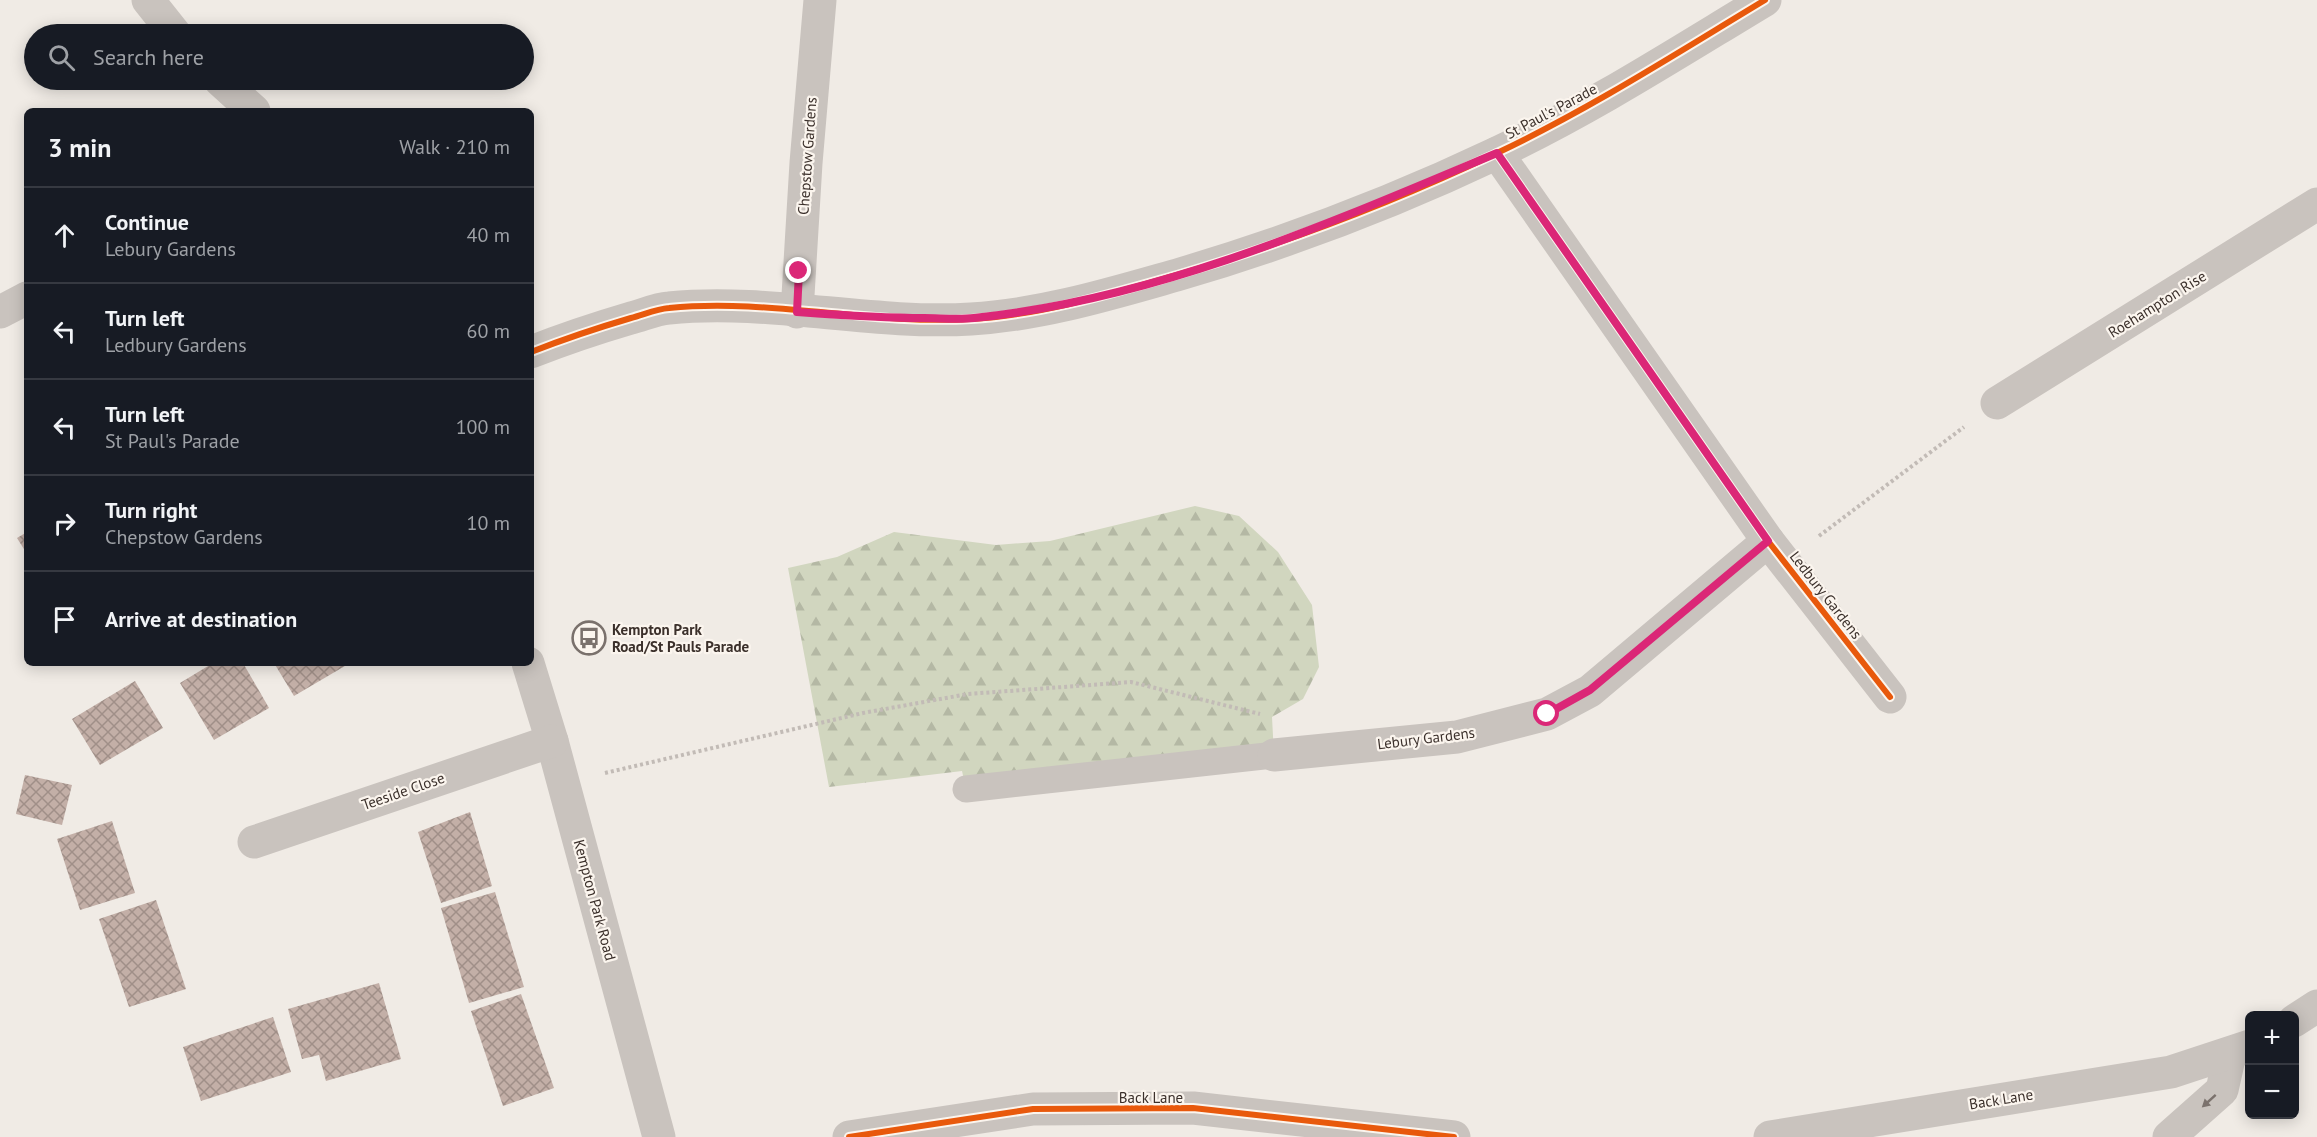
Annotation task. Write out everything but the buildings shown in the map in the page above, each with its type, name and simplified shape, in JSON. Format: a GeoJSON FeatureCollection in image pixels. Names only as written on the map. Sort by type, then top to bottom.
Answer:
{"type":"FeatureCollection","features":[{"type":"Feature","properties":{"kind":"street"},"geometry":{"type":"LineString","coordinates":[[148,0],[167,24]]}},
{"type":"Feature","properties":{"kind":"street","name":"Chepstow Gardens"},"geometry":{"type":"LineString","coordinates":[[797,312],[820,0]]}},
{"type":"Feature","properties":{"kind":"street","name":"St Paul's Parade"},"geometry":{"type":"LineString","coordinates":[[534,351],[579,334],[664,308],[709,305],[869,318],[971,319],[1047,308],[1143,285],[1248,254],[1337,220],[1497,153],[1605,96],[1765,0]]}},
{"type":"Feature","properties":{"kind":"street","name":"Ledbury Gardens"},"geometry":{"type":"LineString","coordinates":[[1497,153],[1776,551],[1890,697]]}},
{"type":"Feature","properties":{"kind":"street","name":"Roehampton Rise"},"geometry":{"type":"LineString","coordinates":[[1997,404],[2317,204]]}},
{"type":"Feature","properties":{"kind":"street"},"geometry":{"type":"LineString","coordinates":[[0,312],[24,300]]}},
{"type":"Feature","properties":{"kind":"street","name":"Lebury Gardens"},"geometry":{"type":"LineString","coordinates":[[1274,755],[1457,737],[1547,714],[1590,690],[1776,551]]}},
{"type":"Feature","properties":{"kind":"street","name":"Kempton Park Road"},"geometry":{"type":"LineString","coordinates":[[529,666],[564,783],[659,1137]]}},
{"type":"Feature","properties":{"kind":"street","name":"Teeside Close"},"geometry":{"type":"LineString","coordinates":[[254,842],[552,741]]}},
{"type":"Feature","properties":{"kind":"street"},"geometry":{"type":"LineString","coordinates":[[2299,1018],[2317,1006]]}},
{"type":"Feature","properties":{"kind":"street"},"geometry":{"type":"LineString","coordinates":[[2169,1137],[2222,1090],[2240,1050]]}},
{"type":"Feature","properties":{"kind":"street","name":"Back Lane"},"geometry":{"type":"LineString","coordinates":[[1770,1137],[2172,1072],[2240,1050]]}},
{"type":"Feature","properties":{"kind":"street","name":"Back Lane"},"geometry":{"type":"LineString","coordinates":[[849,1137],[1033,1109],[1193,1108],[1454,1137]]}},
{"type":"Feature","properties":{"kind":"lane"},"geometry":{"type":"LineString","coordinates":[[966,789],[1274,755]]}},
{"type":"Feature","properties":{"kind":"path"},"geometry":{"type":"LineString","coordinates":[[1776,551],[1997,404]]}},
{"type":"Feature","properties":{"kind":"path"},"geometry":{"type":"LineString","coordinates":[[564,783],[852,716],[968,694],[1131,682],[1272,717],[1274,755]]}},
{"type":"Feature","properties":{"kind":"green space"},"geometry":{"type":"Polygon","coordinates":[[[1195,506],[1239,516],[1278,552],[1312,605],[1319,667],[1303,699],[1272,717],[1274,755],[966,789],[962,771],[829,787],[788,568],[837,557],[894,532],[996,545],[1050,541],[1195,506]]]}},
{"type":"Feature","properties":{"kind":"cycle path"},"geometry":{"type":"LineString","coordinates":[[534,351],[568,338],[669,308],[744,306],[895,318],[971,319],[1049,308],[1177,275],[1339,220],[1497,153],[1599,99],[1765,0]]}},
{"type":"Feature","properties":{"kind":"cycle path"},"geometry":{"type":"LineString","coordinates":[[1497,153],[1768,541],[1890,697]]}},
{"type":"Feature","properties":{"kind":"cycle path"},"geometry":{"type":"LineString","coordinates":[[849,1137],[1033,1109],[1193,1108],[1454,1137]]}},
{"type":"Feature","properties":{"kind":"place","name":"Kempton Park Road/St Pauls Parade"},"geometry":{"type":"Point","coordinates":[589,638]}},
{"type":"Feature","properties":{"kind":"route"},"geometry":{"type":"LineString","coordinates":[[799,271],[797,312],[869,318],[971,319],[1047,308],[1143,285],[1248,254],[1337,220],[1497,153],[1768,541],[1590,690],[1547,714]]}}]}
